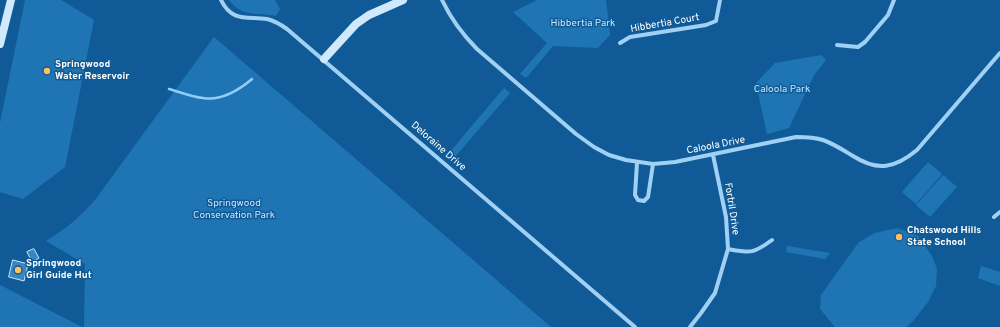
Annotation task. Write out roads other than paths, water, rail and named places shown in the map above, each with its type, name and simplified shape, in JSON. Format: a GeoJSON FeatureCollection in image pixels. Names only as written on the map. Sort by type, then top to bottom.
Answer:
{"type":"FeatureCollection","features":[{"type":"Feature","properties":{"kind":"street"},"geometry":{"type":"LineString","coordinates":[[0,44],[11,0]]}},
{"type":"Feature","properties":{"kind":"street","name":"Deloraine Drive"},"geometry":{"type":"LineString","coordinates":[[221,0],[228,10],[243,18],[275,21],[287,28],[635,327]]}},
{"type":"Feature","properties":{"kind":"street"},"geometry":{"type":"LineString","coordinates":[[324,59],[356,24],[386,3],[403,0]]}},
{"type":"Feature","properties":{"kind":"street","name":"Caloola Drive"},"geometry":{"type":"LineString","coordinates":[[442,0],[454,23],[465,37],[576,134],[594,147],[609,155],[637,163],[653,164],[675,162],[796,138],[810,137],[823,140],[840,148],[868,165],[883,166],[896,164],[917,150],[1000,53]]}},
{"type":"Feature","properties":{"kind":"street","name":"Hibbertia Court"},"geometry":{"type":"LineString","coordinates":[[620,43],[630,37],[706,25],[716,22],[720,0]]}},
{"type":"Feature","properties":{"kind":"street"},"geometry":{"type":"LineString","coordinates":[[837,45],[858,47],[866,42],[888,15],[894,0]]}},
{"type":"Feature","properties":{"kind":"street","name":"Fortril Drive"},"geometry":{"type":"LineString","coordinates":[[690,327],[715,294],[728,249],[726,217],[713,155]]}},
{"type":"Feature","properties":{"kind":"street"},"geometry":{"type":"LineString","coordinates":[[637,163],[635,195],[638,200],[644,201],[648,197],[653,164]]}},
{"type":"Feature","properties":{"kind":"street"},"geometry":{"type":"LineString","coordinates":[[994,217],[1000,212]]}},
{"type":"Feature","properties":{"kind":"street"},"geometry":{"type":"LineString","coordinates":[[728,249],[750,252],[759,250],[772,240]]}},
{"type":"Feature","properties":{"kind":"waterway"},"geometry":{"type":"LineString","coordinates":[[169,89],[190,96],[216,98],[236,91],[252,79]]}},
{"type":"Feature","properties":{"kind":"place","name":"Springwood Water Reservoir"},"geometry":{"type":"Point","coordinates":[47,71]}},
{"type":"Feature","properties":{"kind":"place","name":"Chatswood Hills State School"},"geometry":{"type":"Point","coordinates":[899,237]}},
{"type":"Feature","properties":{"kind":"place","name":"Springwood Girl Guide Hut"},"geometry":{"type":"Point","coordinates":[18,270]}},
{"type":"Feature","properties":{"kind":"park label","name":"Hibbertia Park"},"geometry":{"type":"Point","coordinates":[583,24]}},
{"type":"Feature","properties":{"kind":"park label","name":"Caloola Park"},"geometry":{"type":"Point","coordinates":[782,90]}},
{"type":"Feature","properties":{"kind":"park label","name":"Springwood Conservation Park"},"geometry":{"type":"Point","coordinates":[234,210]}}]}
